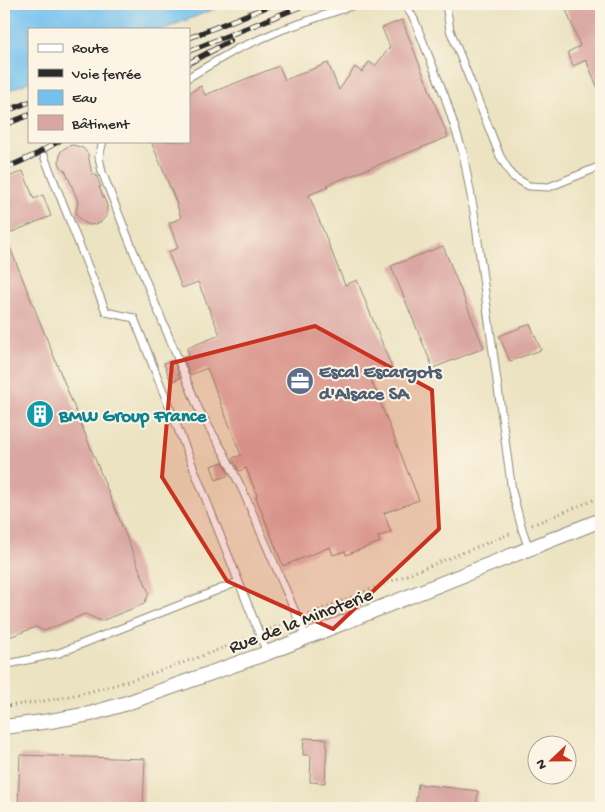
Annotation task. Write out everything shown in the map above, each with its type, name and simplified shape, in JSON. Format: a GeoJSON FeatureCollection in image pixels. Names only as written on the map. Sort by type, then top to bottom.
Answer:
{"type":"FeatureCollection","features":[{"type":"Feature","properties":{"kind":"street","name":"Rue de la Minoterie"},"geometry":{"type":"LineString","coordinates":[[4,727],[80,716],[127,703],[267,653],[601,520]]}},
{"type":"Feature","properties":{"kind":"lane"},"geometry":{"type":"LineString","coordinates":[[190,76],[237,49],[281,30],[357,4]]}},
{"type":"Feature","properties":{"kind":"lane"},"geometry":{"type":"LineString","coordinates":[[405,4],[414,19],[445,96],[463,153],[474,212],[512,491],[529,549]]}},
{"type":"Feature","properties":{"kind":"lane"},"geometry":{"type":"LineString","coordinates":[[446,4],[450,30],[500,156],[512,176],[529,186],[550,187],[601,166]]}},
{"type":"Feature","properties":{"kind":"lane"},"geometry":{"type":"LineString","coordinates":[[103,142],[99,157],[102,172],[199,410],[243,491],[306,637]]}},
{"type":"Feature","properties":{"kind":"lane"},"geometry":{"type":"LineString","coordinates":[[44,156],[106,312],[134,318],[267,653]]}},
{"type":"Feature","properties":{"kind":"lane"},"geometry":{"type":"LineString","coordinates":[[4,665],[59,653],[238,582]]}},
{"type":"Feature","properties":{"kind":"highlighted area"},"geometry":{"type":"Polygon","coordinates":[[[315,326],[432,390],[439,529],[333,629],[227,581],[162,477],[172,363],[315,326]]]}},
{"type":"Feature","properties":{"kind":"water"},"geometry":{"type":"Polygon","coordinates":[[[4,4],[227,4],[167,28],[28,28],[28,82],[4,92],[4,4]]]}},
{"type":"Feature","properties":{"kind":"building"},"geometry":{"type":"Polygon","coordinates":[[[564,4],[601,4],[601,96],[586,60],[573,66],[568,52],[580,46],[564,4]]]}},
{"type":"Feature","properties":{"kind":"building"},"geometry":{"type":"Polygon","coordinates":[[[402,20],[448,137],[327,185],[328,187],[309,195],[345,285],[357,280],[392,368],[370,377],[419,500],[384,513],[391,532],[378,537],[380,542],[346,555],[345,551],[333,555],[330,547],[283,566],[246,468],[239,471],[233,458],[241,455],[207,368],[190,375],[183,357],[189,355],[187,348],[220,335],[198,282],[182,288],[168,252],[178,248],[169,223],[181,218],[151,142],[190,142],[190,92],[201,86],[205,95],[279,66],[285,80],[328,63],[339,90],[355,67],[362,72],[369,62],[375,66],[390,47],[382,28],[402,20]]]}},
{"type":"Feature","properties":{"kind":"building"},"geometry":{"type":"Polygon","coordinates":[[[73,145],[83,148],[88,154],[92,175],[95,173],[107,205],[107,215],[101,222],[96,224],[90,225],[85,223],[76,214],[78,201],[66,172],[59,162],[61,151],[73,145]]]}},
{"type":"Feature","properties":{"kind":"building","name":"BMW Group France"},"geometry":{"type":"Polygon","coordinates":[[[23,171],[34,199],[43,195],[51,216],[5,235],[149,593],[144,604],[101,621],[85,614],[44,631],[36,627],[4,639],[4,179],[23,171]]]}},
{"type":"Feature","properties":{"kind":"building"},"geometry":{"type":"Polygon","coordinates":[[[443,246],[484,348],[433,368],[391,266],[443,246]]]}},
{"type":"Feature","properties":{"kind":"building"},"geometry":{"type":"Polygon","coordinates":[[[530,324],[541,350],[510,361],[499,336],[530,324]]]}},
{"type":"Feature","properties":{"kind":"building"},"geometry":{"type":"Polygon","coordinates":[[[173,360],[180,378],[171,382],[164,363],[173,360]]]}},
{"type":"Feature","properties":{"kind":"building"},"geometry":{"type":"Polygon","coordinates":[[[223,462],[229,475],[216,480],[211,466],[223,462]]]}},
{"type":"Feature","properties":{"kind":"building"},"geometry":{"type":"Polygon","coordinates":[[[304,738],[327,739],[325,783],[310,782],[311,755],[303,755],[304,738]]]}},
{"type":"Feature","properties":{"kind":"building"},"geometry":{"type":"Polygon","coordinates":[[[20,755],[145,759],[143,808],[18,808],[20,755]]]}},
{"type":"Feature","properties":{"kind":"building"},"geometry":{"type":"Polygon","coordinates":[[[418,784],[478,791],[476,808],[415,808],[418,784]]]}},
{"type":"Feature","properties":{"kind":"railway"},"geometry":{"type":"LineString","coordinates":[[190,38],[274,4]]}},
{"type":"Feature","properties":{"kind":"railway"},"geometry":{"type":"LineString","coordinates":[[190,51],[307,4]]}},
{"type":"Feature","properties":{"kind":"railway"},"geometry":{"type":"LineString","coordinates":[[190,62],[230,41]]}},
{"type":"Feature","properties":{"kind":"railway"},"geometry":{"type":"LineString","coordinates":[[4,112],[28,102]]}},
{"type":"Feature","properties":{"kind":"railway"},"geometry":{"type":"LineString","coordinates":[[4,125],[28,115]]}},
{"type":"Feature","properties":{"kind":"railway"},"geometry":{"type":"LineString","coordinates":[[4,169],[37,154],[57,142]]}},
{"type":"Feature","properties":{"kind":"place","name":"Escal Escargots d'Alsace SA"},"geometry":{"type":"Point","coordinates":[300,381]}},
{"type":"Feature","properties":{"kind":"place","name":"BMW Group France"},"geometry":{"type":"Point","coordinates":[40,414]}}]}
